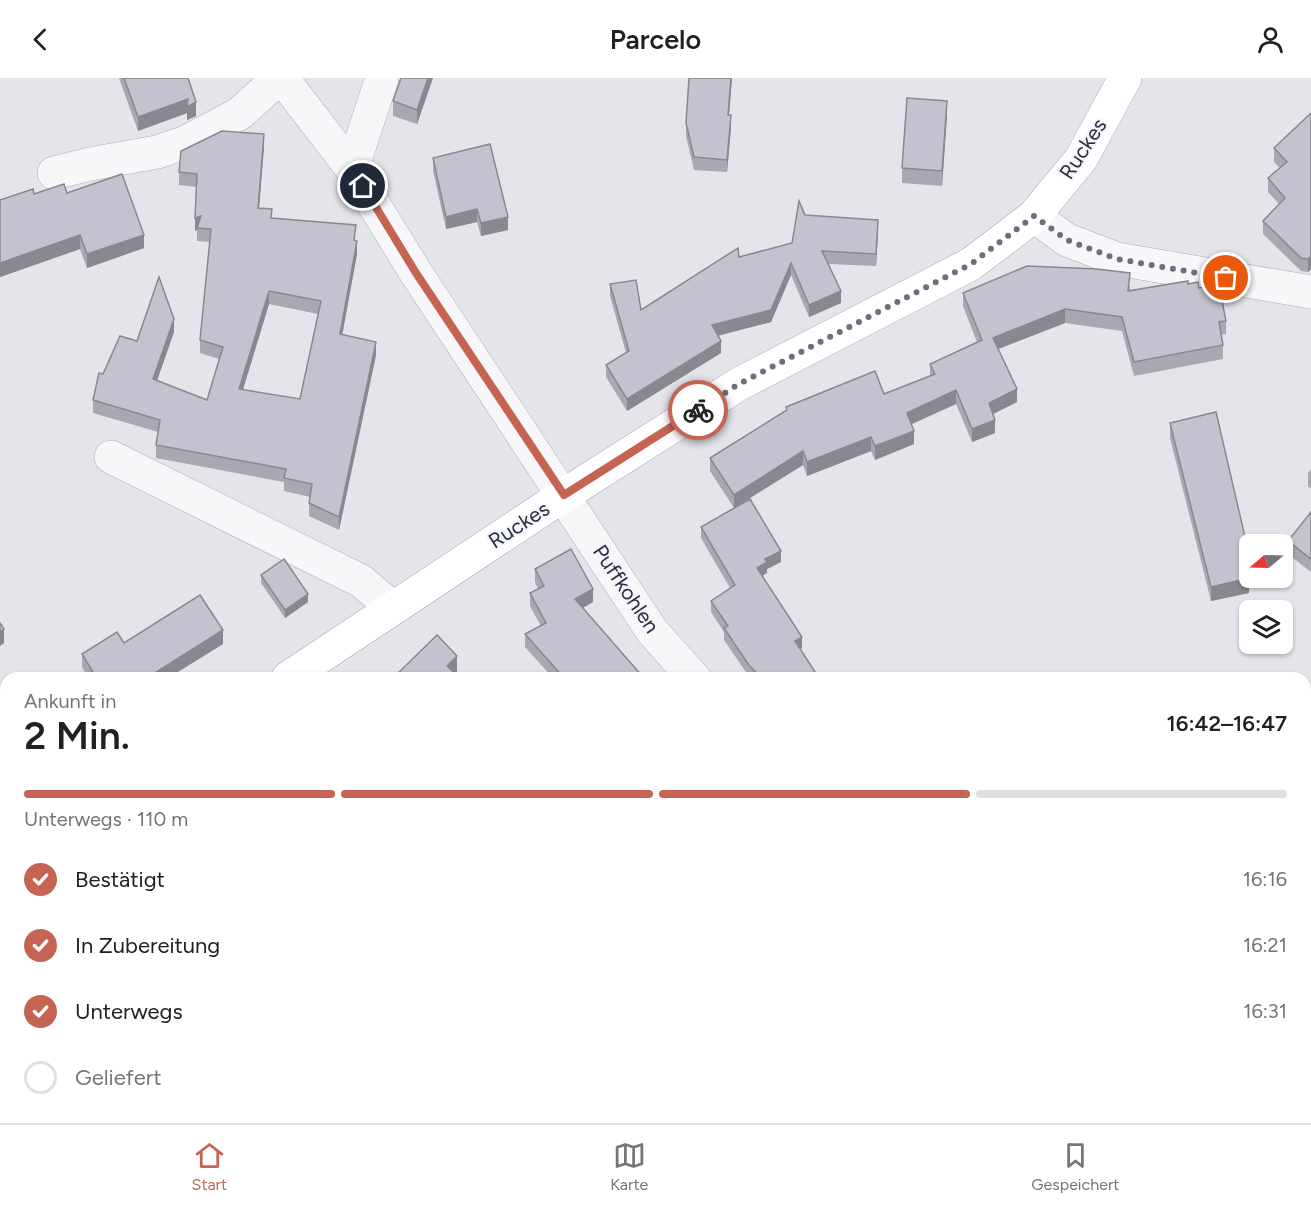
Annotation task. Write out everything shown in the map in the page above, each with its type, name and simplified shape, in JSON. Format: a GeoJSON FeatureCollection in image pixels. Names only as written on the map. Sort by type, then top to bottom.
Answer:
{"type":"FeatureCollection","features":[{"type":"Feature","properties":{"kind":"main road","name":"Ruckes"},"geometry":{"type":"LineString","coordinates":[[297,672],[564,495],[739,384],[971,264],[1034,216],[1081,159],[1125,78]]}},
{"type":"Feature","properties":{"kind":"street","name":"Puffkohlen"},"geometry":{"type":"LineString","coordinates":[[280,78],[352,169],[416,273],[652,631],[689,672]]}},
{"type":"Feature","properties":{"kind":"street"},"geometry":{"type":"LineString","coordinates":[[54,173],[90,164],[157,153],[184,143],[239,114],[280,78]]}},
{"type":"Feature","properties":{"kind":"street"},"geometry":{"type":"LineString","coordinates":[[352,169],[382,78]]}},
{"type":"Feature","properties":{"kind":"street"},"geometry":{"type":"LineString","coordinates":[[1034,216],[1067,240],[1117,259],[1311,292]]}},
{"type":"Feature","properties":{"kind":"street"},"geometry":{"type":"LineString","coordinates":[[111,457],[361,581],[393,609]]}},
{"type":"Feature","properties":{"kind":"building"},"geometry":{"type":"Polygon","coordinates":[[[124,78],[188,78],[196,102],[187,107],[188,99],[138,117],[124,78]]]}},
{"type":"Feature","properties":{"kind":"building"},"geometry":{"type":"Polygon","coordinates":[[[401,78],[428,78],[417,110],[393,101],[401,78]]]}},
{"type":"Feature","properties":{"kind":"building"},"geometry":{"type":"Polygon","coordinates":[[[689,78],[731,78],[728,115],[731,115],[727,160],[694,157],[686,123],[689,78]]]}},
{"type":"Feature","properties":{"kind":"building"},"geometry":{"type":"Polygon","coordinates":[[[907,98],[947,101],[942,171],[902,168],[907,98]]]}},
{"type":"Feature","properties":{"kind":"building"},"geometry":{"type":"Polygon","coordinates":[[[1311,113],[1311,256],[1308,259],[1301,258],[1263,221],[1285,198],[1268,178],[1287,162],[1274,148],[1311,113]]]}},
{"type":"Feature","properties":{"kind":"building"},"geometry":{"type":"Polygon","coordinates":[[[222,131],[264,134],[258,208],[272,209],[271,218],[356,225],[354,240],[357,241],[340,334],[376,342],[339,517],[309,503],[312,484],[284,478],[286,469],[156,445],[160,420],[93,400],[99,373],[103,374],[120,336],[137,341],[159,277],[174,319],[153,379],[207,400],[223,347],[200,340],[211,229],[197,228],[201,216],[195,218],[197,174],[179,172],[181,151],[222,131]],[[269,291],[239,389],[300,399],[321,301],[269,291]]]}},
{"type":"Feature","properties":{"kind":"building"},"geometry":{"type":"Polygon","coordinates":[[[490,144],[508,217],[481,223],[477,209],[446,217],[433,158],[490,144]]]}},
{"type":"Feature","properties":{"kind":"building"},"geometry":{"type":"Polygon","coordinates":[[[122,174],[144,235],[87,254],[80,235],[0,263],[0,200],[33,189],[34,194],[64,184],[67,193],[122,174]]]}},
{"type":"Feature","properties":{"kind":"building"},"geometry":{"type":"Polygon","coordinates":[[[799,201],[805,215],[878,220],[876,254],[822,251],[841,291],[809,305],[791,263],[771,310],[712,325],[721,341],[627,399],[606,365],[629,351],[610,284],[636,280],[641,310],[738,248],[739,257],[792,243],[799,201]]]}},
{"type":"Feature","properties":{"kind":"building"},"geometry":{"type":"Polygon","coordinates":[[[1027,266],[1130,273],[1128,291],[1188,281],[1188,284],[1198,282],[1199,288],[1219,285],[1226,321],[1219,322],[1223,345],[1134,362],[1122,317],[1065,309],[993,338],[1017,389],[989,403],[995,420],[972,429],[956,390],[907,413],[914,431],[875,446],[871,437],[807,462],[803,451],[734,495],[710,458],[787,410],[786,407],[875,371],[884,394],[935,374],[930,364],[982,340],[963,293],[1027,266]]]}},
{"type":"Feature","properties":{"kind":"building"},"geometry":{"type":"Polygon","coordinates":[[[1216,412],[1244,534],[1239,534],[1239,580],[1211,587],[1170,423],[1216,412]]]}},
{"type":"Feature","properties":{"kind":"building"},"geometry":{"type":"Polygon","coordinates":[[[750,499],[781,551],[765,559],[767,562],[757,568],[802,637],[795,641],[815,672],[755,672],[748,664],[724,628],[728,626],[711,601],[735,585],[701,527],[750,499]]]}},
{"type":"Feature","properties":{"kind":"building"},"geometry":{"type":"Polygon","coordinates":[[[1311,512],[1311,559],[1293,545],[1293,535],[1311,512]]]}},
{"type":"Feature","properties":{"kind":"building"},"geometry":{"type":"Polygon","coordinates":[[[571,549],[593,589],[575,599],[639,672],[559,672],[525,634],[546,623],[530,593],[544,586],[535,569],[571,549]]]}},
{"type":"Feature","properties":{"kind":"building"},"geometry":{"type":"Polygon","coordinates":[[[284,559],[308,594],[285,610],[261,575],[284,559]]]}},
{"type":"Feature","properties":{"kind":"building"},"geometry":{"type":"Polygon","coordinates":[[[200,595],[223,630],[156,672],[93,672],[82,654],[117,632],[124,643],[200,595]]]}},
{"type":"Feature","properties":{"kind":"building"},"geometry":{"type":"Polygon","coordinates":[[[437,635],[457,656],[447,666],[454,672],[399,672],[437,635]]]}},
{"type":"Feature","properties":{"kind":"way so far"},"geometry":{"type":"LineString","coordinates":[[698,410],[739,384],[971,264],[1034,216],[1067,240],[1117,259],[1226,278]]}},
{"type":"Feature","properties":{"kind":"route"},"geometry":{"type":"LineString","coordinates":[[363,186],[416,273],[564,495],[698,410]]}}]}
